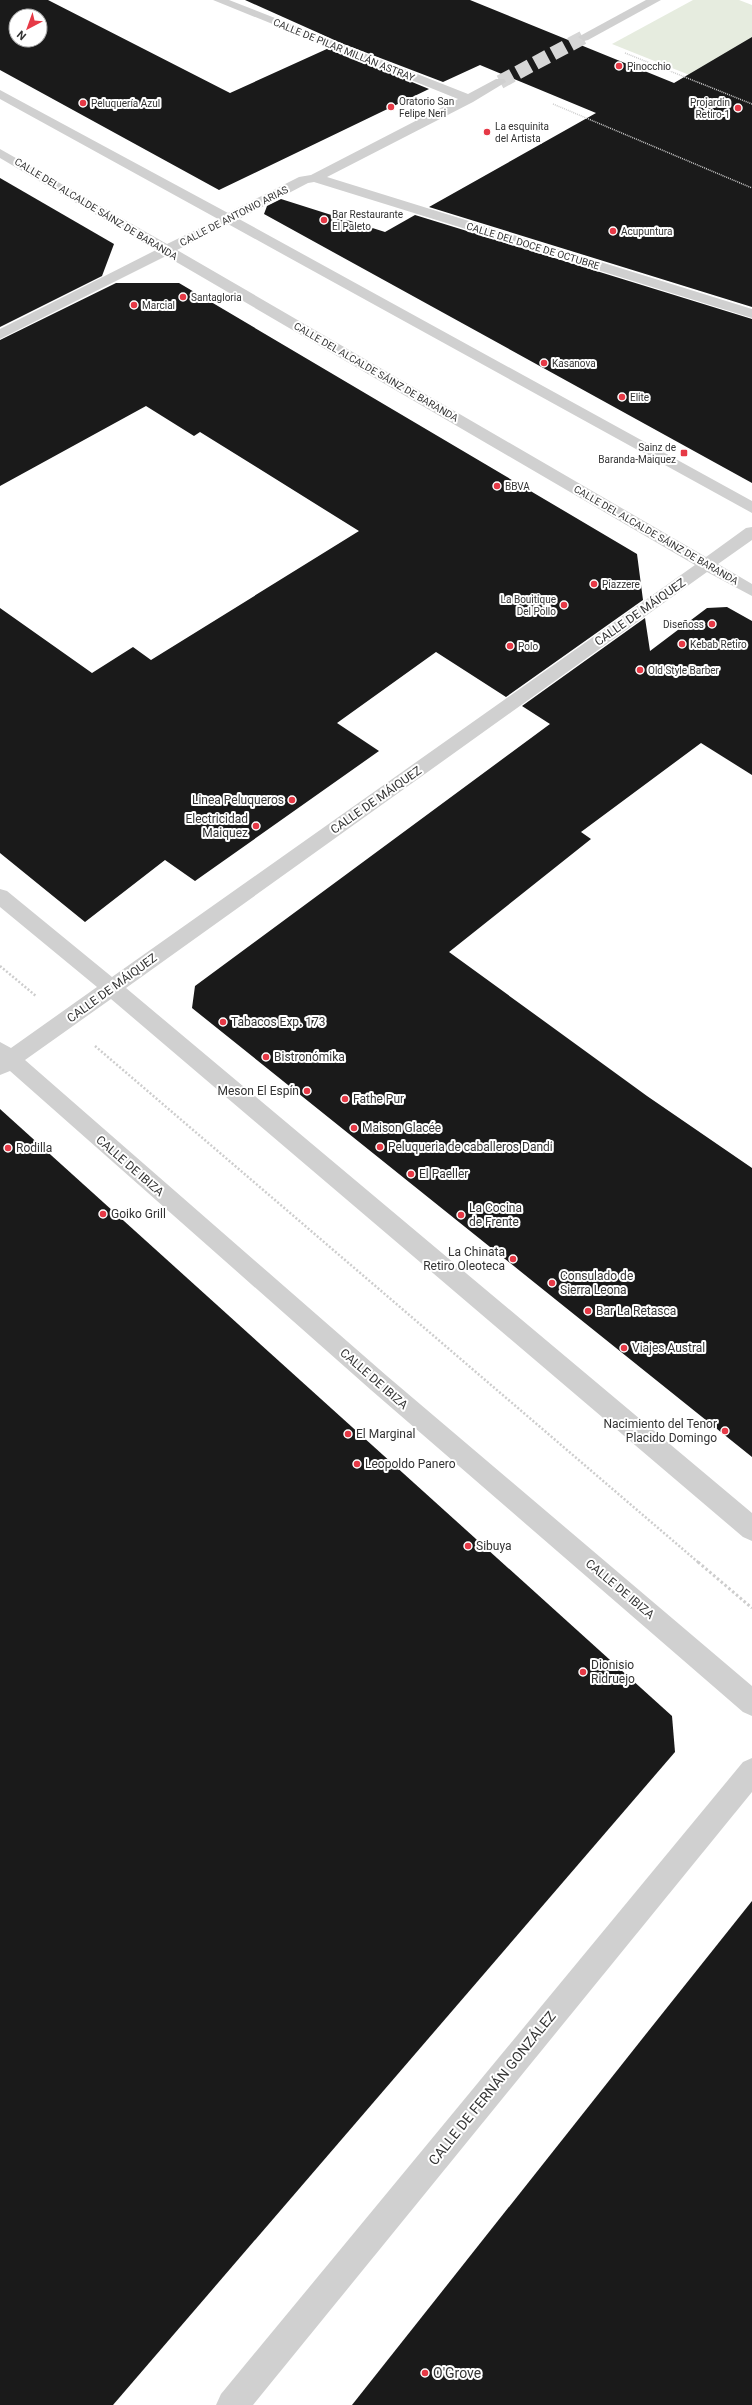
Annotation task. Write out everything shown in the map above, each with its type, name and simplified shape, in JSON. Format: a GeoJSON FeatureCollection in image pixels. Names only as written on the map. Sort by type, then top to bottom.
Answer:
{"type":"FeatureCollection","features":[{"type":"Feature","properties":{"kind":"street","name":"CALLE DE PILAR MILLÁN ASTRAY"},"geometry":{"type":"LineString","coordinates":[[219,0],[469,99]]}},
{"type":"Feature","properties":{"kind":"street"},"geometry":{"type":"LineString","coordinates":[[584,37],[655,0]]}},
{"type":"Feature","properties":{"kind":"street","name":"CALLE DE ANTONIO ARIAS"},"geometry":{"type":"LineString","coordinates":[[0,335],[304,180],[314,178],[500,82]]}},
{"type":"Feature","properties":{"kind":"street"},"geometry":{"type":"LineString","coordinates":[[0,94],[229,218],[752,508]]}},
{"type":"Feature","properties":{"kind":"street","name":"CALLE DEL ALCALDE SÁINZ DE BARANDA"},"geometry":{"type":"LineString","coordinates":[[0,153],[752,591]]}},
{"type":"Feature","properties":{"kind":"street","name":"CALLE DEL DOCE DE OCTUBRE"},"geometry":{"type":"LineString","coordinates":[[314,178],[752,314]]}},
{"type":"Feature","properties":{"kind":"street","name":"CALLE DE MÁIQUEZ"},"geometry":{"type":"LineString","coordinates":[[3,1059],[66,1021],[708,565],[752,532]]}},
{"type":"Feature","properties":{"kind":"street"},"geometry":{"type":"LineString","coordinates":[[0,896],[112,988],[752,1529]]}},
{"type":"Feature","properties":{"kind":"street","name":"CALLE DE IBIZA"},"geometry":{"type":"LineString","coordinates":[[3,1059],[752,1703]]}},
{"type":"Feature","properties":{"kind":"street","name":"CALLE DE FERNÁN GONZÁLEZ"},"geometry":{"type":"LineString","coordinates":[[232,2405],[752,1771]]}},
{"type":"Feature","properties":{"kind":"path"},"geometry":{"type":"LineString","coordinates":[[584,37],[752,104]]}},
{"type":"Feature","properties":{"kind":"path"},"geometry":{"type":"LineString","coordinates":[[553,104],[752,188]]}},
{"type":"Feature","properties":{"kind":"path"},"geometry":{"type":"LineString","coordinates":[[0,966],[752,1608]]}},
{"type":"Feature","properties":{"kind":"shaded area"},"geometry":{"type":"Polygon","coordinates":[[[693,0],[739,0],[752,5],[752,100],[612,44],[693,0]]]}},
{"type":"Feature","properties":{"kind":"building"},"geometry":{"type":"Polygon","coordinates":[[[0,0],[48,0],[230,93],[329,48],[429,89],[219,190],[0,70],[0,0]]]}},
{"type":"Feature","properties":{"kind":"building"},"geometry":{"type":"Polygon","coordinates":[[[245,0],[470,0],[674,83],[752,37],[752,307],[429,207],[596,113],[480,65],[443,82],[341,43],[245,0]]]}},
{"type":"Feature","properties":{"kind":"building"},"geometry":{"type":"Polygon","coordinates":[[[0,178],[114,244],[102,276],[0,327],[0,178]]]}},
{"type":"Feature","properties":{"kind":"building"},"geometry":{"type":"Polygon","coordinates":[[[281,199],[385,232],[415,215],[752,319],[752,483],[264,214],[267,206],[281,199]]]}},
{"type":"Feature","properties":{"kind":"building"},"geometry":{"type":"Polygon","coordinates":[[[116,283],[179,283],[637,554],[643,600],[506,697],[436,652],[337,723],[379,751],[195,881],[165,860],[85,922],[0,853],[0,608],[92,673],[133,647],[151,660],[359,531],[200,432],[194,436],[146,406],[0,486],[0,340],[116,283]]]}},
{"type":"Feature","properties":{"kind":"building"},"geometry":{"type":"Polygon","coordinates":[[[727,607],[752,621],[752,775],[701,743],[581,832],[591,839],[449,952],[647,1096],[752,1168],[752,1457],[192,1008],[195,986],[550,724],[522,706],[645,618],[650,651],[707,608],[727,607]]]}},
{"type":"Feature","properties":{"kind":"building"},"geometry":{"type":"Polygon","coordinates":[[[0,1109],[672,1716],[675,1752],[113,2405],[0,2405],[0,1109]]]}},
{"type":"Feature","properties":{"kind":"building"},"geometry":{"type":"Polygon","coordinates":[[[752,1901],[752,2405],[352,2405],[646,2034],[752,1901]]]}},
{"type":"Feature","properties":{"kind":"tunnel"},"geometry":{"type":"LineString","coordinates":[[500,82],[584,37]]}},
{"type":"Feature","properties":{"kind":"place","name":"Pinocchio"},"geometry":{"type":"Point","coordinates":[619,66]}},
{"type":"Feature","properties":{"kind":"place","name":"Peluquería Azul"},"geometry":{"type":"Point","coordinates":[83,103]}},
{"type":"Feature","properties":{"kind":"place","name":"Oratorio San Felipe Neri"},"geometry":{"type":"Point","coordinates":[391,107]}},
{"type":"Feature","properties":{"kind":"place","name":"Projardin Retiro-1"},"geometry":{"type":"Point","coordinates":[738,108]}},
{"type":"Feature","properties":{"kind":"place","name":"La esquinita del Artista"},"geometry":{"type":"Point","coordinates":[487,132]}},
{"type":"Feature","properties":{"kind":"place","name":"Bar Restaurante El Paleto"},"geometry":{"type":"Point","coordinates":[324,220]}},
{"type":"Feature","properties":{"kind":"place","name":"Acupuntura"},"geometry":{"type":"Point","coordinates":[613,231]}},
{"type":"Feature","properties":{"kind":"place","name":"Santagloria"},"geometry":{"type":"Point","coordinates":[183,297]}},
{"type":"Feature","properties":{"kind":"place","name":"Marcial"},"geometry":{"type":"Point","coordinates":[134,305]}},
{"type":"Feature","properties":{"kind":"place","name":"Kasanova"},"geometry":{"type":"Point","coordinates":[544,363]}},
{"type":"Feature","properties":{"kind":"place","name":"Elite"},"geometry":{"type":"Point","coordinates":[622,397]}},
{"type":"Feature","properties":{"kind":"place","name":"Sainz de Baranda-Maiquez"},"geometry":{"type":"Point","coordinates":[684,453]}},
{"type":"Feature","properties":{"kind":"place","name":"BBVA"},"geometry":{"type":"Point","coordinates":[497,486]}},
{"type":"Feature","properties":{"kind":"place","name":"Piazzere"},"geometry":{"type":"Point","coordinates":[594,584]}},
{"type":"Feature","properties":{"kind":"place","name":"La Bouitique Del Pollo"},"geometry":{"type":"Point","coordinates":[564,605]}},
{"type":"Feature","properties":{"kind":"place","name":"Diseñoss"},"geometry":{"type":"Point","coordinates":[712,624]}},
{"type":"Feature","properties":{"kind":"place","name":"Kebab Retiro"},"geometry":{"type":"Point","coordinates":[682,644]}},
{"type":"Feature","properties":{"kind":"place","name":"Polo"},"geometry":{"type":"Point","coordinates":[510,646]}},
{"type":"Feature","properties":{"kind":"place","name":"Old Style Barber"},"geometry":{"type":"Point","coordinates":[640,670]}},
{"type":"Feature","properties":{"kind":"place","name":"Linea Peluqueros"},"geometry":{"type":"Point","coordinates":[292,800]}},
{"type":"Feature","properties":{"kind":"place","name":"Electricidad Maiquez"},"geometry":{"type":"Point","coordinates":[256,826]}},
{"type":"Feature","properties":{"kind":"place","name":"Tabacos Exp. 173"},"geometry":{"type":"Point","coordinates":[223,1022]}},
{"type":"Feature","properties":{"kind":"place","name":"Bistronómika"},"geometry":{"type":"Point","coordinates":[266,1057]}},
{"type":"Feature","properties":{"kind":"place","name":"Meson El Espín"},"geometry":{"type":"Point","coordinates":[307,1091]}},
{"type":"Feature","properties":{"kind":"place","name":"Fathe Pur"},"geometry":{"type":"Point","coordinates":[345,1099]}},
{"type":"Feature","properties":{"kind":"place","name":"Maison Glacée"},"geometry":{"type":"Point","coordinates":[354,1128]}},
{"type":"Feature","properties":{"kind":"place","name":"Peluqueria de caballeros Dandi"},"geometry":{"type":"Point","coordinates":[380,1147]}},
{"type":"Feature","properties":{"kind":"place","name":"Rodilla"},"geometry":{"type":"Point","coordinates":[8,1148]}},
{"type":"Feature","properties":{"kind":"place","name":"El Paeller"},"geometry":{"type":"Point","coordinates":[411,1174]}},
{"type":"Feature","properties":{"kind":"place","name":"Goiko Grill"},"geometry":{"type":"Point","coordinates":[103,1214]}},
{"type":"Feature","properties":{"kind":"place","name":"La Cocina de Frente"},"geometry":{"type":"Point","coordinates":[461,1215]}},
{"type":"Feature","properties":{"kind":"place","name":"La Chinata Retiro Oleoteca"},"geometry":{"type":"Point","coordinates":[513,1259]}},
{"type":"Feature","properties":{"kind":"place","name":"Consulado de Sierra Leona"},"geometry":{"type":"Point","coordinates":[552,1283]}},
{"type":"Feature","properties":{"kind":"place","name":"Bar La Retasca"},"geometry":{"type":"Point","coordinates":[588,1311]}},
{"type":"Feature","properties":{"kind":"place","name":"Viajes Austral"},"geometry":{"type":"Point","coordinates":[624,1348]}},
{"type":"Feature","properties":{"kind":"place","name":"Nacimiento del Tenor Placido Domingo"},"geometry":{"type":"Point","coordinates":[725,1431]}},
{"type":"Feature","properties":{"kind":"place","name":"El Marginal"},"geometry":{"type":"Point","coordinates":[348,1434]}},
{"type":"Feature","properties":{"kind":"place","name":"Leopoldo Panero"},"geometry":{"type":"Point","coordinates":[357,1464]}},
{"type":"Feature","properties":{"kind":"place","name":"Sibuya"},"geometry":{"type":"Point","coordinates":[468,1546]}},
{"type":"Feature","properties":{"kind":"place","name":"Dionisio Ridruejo"},"geometry":{"type":"Point","coordinates":[583,1672]}},
{"type":"Feature","properties":{"kind":"place","name":"O'Grove"},"geometry":{"type":"Point","coordinates":[425,2373]}}]}
